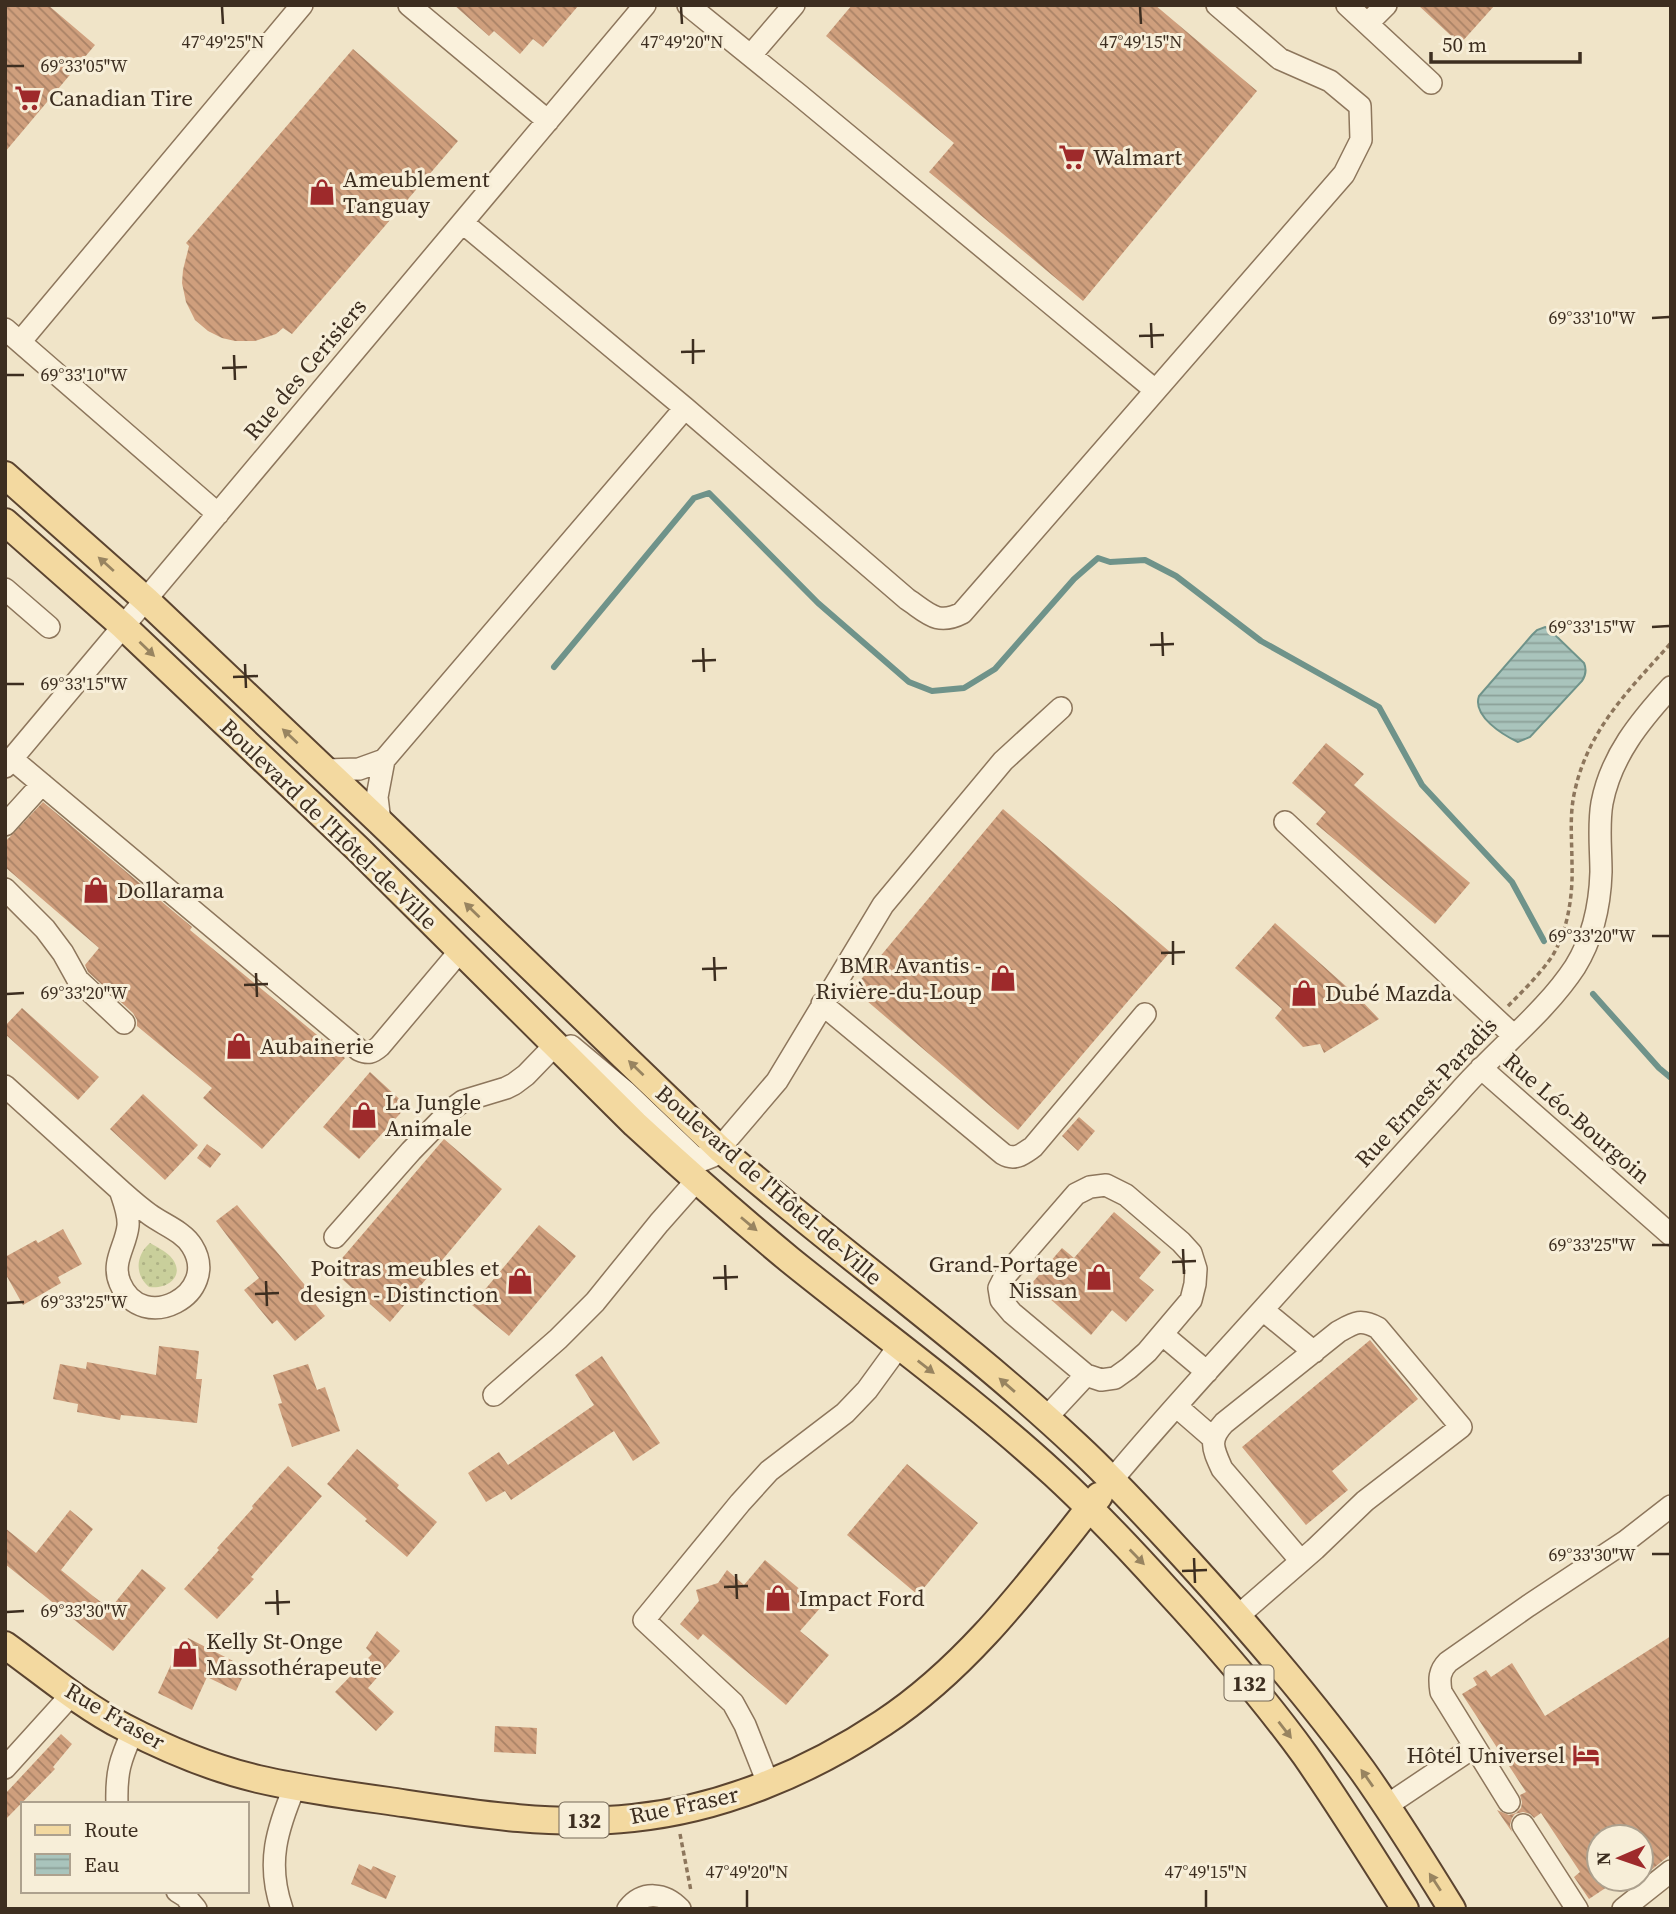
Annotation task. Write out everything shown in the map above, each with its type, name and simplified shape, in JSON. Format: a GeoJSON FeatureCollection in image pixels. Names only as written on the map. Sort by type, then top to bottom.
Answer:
{"type":"FeatureCollection","features":[{"type":"Feature","properties":{"kind":"main road","name":"Boulevard de l'Hôtel-de-Ville"},"geometry":{"type":"LineString","coordinates":[[5,475],[146,600],[720,1149],[978,1359],[1078,1446],[1238,1616],[1337,1737],[1386,1806],[1452,1909]]}},
{"type":"Feature","properties":{"kind":"main road","name":"Boulevard de l'Hôtel-de-Ville"},"geometry":{"type":"LineString","coordinates":[[5,522],[123,626],[358,849],[635,1124],[791,1260],[962,1395],[1054,1474],[1089,1508],[1175,1598],[1264,1703],[1332,1796],[1401,1906]]}},
{"type":"Feature","properties":{"kind":"main road","name":"Rue Fraser"},"geometry":{"type":"LineString","coordinates":[[5,1644],[93,1709],[134,1731],[206,1763],[256,1779],[498,1817],[588,1821],[633,1818],[719,1800],[768,1783],[802,1769],[883,1723],[941,1678],[970,1650],[1112,1480]]}},
{"type":"Feature","properties":{"kind":"street"},"geometry":{"type":"LineString","coordinates":[[218,514],[13,335],[302,5]]}},
{"type":"Feature","properties":{"kind":"street"},"geometry":{"type":"LineString","coordinates":[[409,5],[548,121]]}},
{"type":"Feature","properties":{"kind":"street","name":"Rue des Cerisiers"},"geometry":{"type":"LineString","coordinates":[[8,763],[645,5]]}},
{"type":"Feature","properties":{"kind":"street"},"geometry":{"type":"LineString","coordinates":[[688,5],[1156,390]]}},
{"type":"Feature","properties":{"kind":"street"},"geometry":{"type":"LineString","coordinates":[[751,55],[794,5]]}},
{"type":"Feature","properties":{"kind":"street"},"geometry":{"type":"LineString","coordinates":[[463,223],[685,408],[907,599],[936,618],[950,619],[962,613],[1344,174],[1361,140],[1360,106],[1330,81],[1280,59],[1217,5]]}},
{"type":"Feature","properties":{"kind":"street"},"geometry":{"type":"LineString","coordinates":[[1348,5],[1431,83]]}},
{"type":"Feature","properties":{"kind":"street"},"geometry":{"type":"LineString","coordinates":[[1368,23],[1386,5]]}},
{"type":"Feature","properties":{"kind":"street"},"geometry":{"type":"LineString","coordinates":[[325,770],[359,769],[384,760],[685,408]]}},
{"type":"Feature","properties":{"kind":"street"},"geometry":{"type":"LineString","coordinates":[[5,589],[49,627]]}},
{"type":"Feature","properties":{"kind":"street","name":"Rue Ernest-Paradis"},"geometry":{"type":"LineString","coordinates":[[1112,1480],[1481,1068],[1565,981],[1588,944],[1595,922],[1600,895],[1600,824],[1606,785],[1625,742],[1671,687]]}},
{"type":"Feature","properties":{"kind":"street"},"geometry":{"type":"LineString","coordinates":[[516,1007],[598,1067],[698,1159],[707,1160],[720,1149],[774,1085],[883,905],[1003,761],[1061,708]]}},
{"type":"Feature","properties":{"kind":"street"},"geometry":{"type":"LineString","coordinates":[[380,821],[377,797],[384,760]]}},
{"type":"Feature","properties":{"kind":"street"},"geometry":{"type":"LineString","coordinates":[[8,763],[42,784],[359,1050],[373,1052],[380,1046],[460,951]]}},
{"type":"Feature","properties":{"kind":"street"},"geometry":{"type":"LineString","coordinates":[[5,825],[42,784]]}},
{"type":"Feature","properties":{"kind":"street"},"geometry":{"type":"LineString","coordinates":[[1285,822],[1514,1036]]}},
{"type":"Feature","properties":{"kind":"street"},"geometry":{"type":"LineString","coordinates":[[5,889],[45,929],[78,980],[124,1023]]}},
{"type":"Feature","properties":{"kind":"street"},"geometry":{"type":"LineString","coordinates":[[822,1004],[1008,1157],[1022,1156],[1033,1147],[1144,1014]]}},
{"type":"Feature","properties":{"kind":"street"},"geometry":{"type":"LineString","coordinates":[[335,1237],[453,1109],[463,1101],[514,1084],[555,1045]]}},
{"type":"Feature","properties":{"kind":"street","name":"Rue Léo-Bourgoin"},"geometry":{"type":"LineString","coordinates":[[1481,1068],[1671,1235]]}},
{"type":"Feature","properties":{"kind":"street"},"geometry":{"type":"LineString","coordinates":[[5,1086],[120,1190],[192,1245],[197,1258],[194,1285],[185,1297],[174,1304],[162,1308],[148,1307],[136,1302],[120,1283],[116,1270],[128,1227],[128,1213],[120,1190]]}},
{"type":"Feature","properties":{"kind":"street"},"geometry":{"type":"LineString","coordinates":[[494,1395],[558,1339],[595,1302],[697,1180]]}},
{"type":"Feature","properties":{"kind":"street"},"geometry":{"type":"LineString","coordinates":[[1106,1185],[1126,1195],[1191,1253],[1196,1269],[1195,1284],[1191,1300],[1163,1335],[1138,1360],[1115,1378],[1101,1380],[1086,1375],[1012,1313],[1001,1300],[999,1289],[1005,1276],[1076,1194],[1090,1187],[1106,1185]]}},
{"type":"Feature","properties":{"kind":"street"},"geometry":{"type":"LineString","coordinates":[[1263,1310],[1314,1352]]}},
{"type":"Feature","properties":{"kind":"street"},"geometry":{"type":"LineString","coordinates":[[1238,1616],[1301,1561],[1365,1501],[1461,1427],[1378,1328],[1368,1322],[1355,1322],[1338,1332],[1224,1423],[1216,1432],[1212,1443],[1222,1469],[1301,1561]]}},
{"type":"Feature","properties":{"kind":"street"},"geometry":{"type":"LineString","coordinates":[[1163,1335],[1207,1372]]}},
{"type":"Feature","properties":{"kind":"street"},"geometry":{"type":"LineString","coordinates":[[768,1783],[745,1725],[733,1703],[643,1620],[769,1471],[851,1408],[899,1346]]}},
{"type":"Feature","properties":{"kind":"street"},"geometry":{"type":"LineString","coordinates":[[1046,1418],[1086,1375]]}},
{"type":"Feature","properties":{"kind":"street"},"geometry":{"type":"LineString","coordinates":[[1176,1406],[1214,1439]]}},
{"type":"Feature","properties":{"kind":"street"},"geometry":{"type":"LineString","coordinates":[[1577,1909],[1526,1829],[1530,1820],[1516,1798],[1506,1798],[1441,1692],[1441,1668],[1626,1541],[1671,1506]]}},
{"type":"Feature","properties":{"kind":"street"},"geometry":{"type":"LineString","coordinates":[[5,1768],[72,1694]]}},
{"type":"Feature","properties":{"kind":"street"},"geometry":{"type":"LineString","coordinates":[[117,1802],[116,1778],[122,1755],[134,1731]]}},
{"type":"Feature","properties":{"kind":"street"},"geometry":{"type":"LineString","coordinates":[[1386,1806],[1474,1747]]}},
{"type":"Feature","properties":{"kind":"street"},"geometry":{"type":"LineString","coordinates":[[282,1909],[275,1879],[277,1840],[295,1786]]}},
{"type":"Feature","properties":{"kind":"street"},"geometry":{"type":"LineString","coordinates":[[1623,1909],[1671,1871]]}},
{"type":"Feature","properties":{"kind":"street"},"geometry":{"type":"LineString","coordinates":[[180,1893],[196,1909]]}},
{"type":"Feature","properties":{"kind":"street"},"geometry":{"type":"LineString","coordinates":[[628,1909],[640,1897],[653,1895],[686,1903]]}},
{"type":"Feature","properties":{"kind":"path"},"geometry":{"type":"LineString","coordinates":[[676,1811],[686,1903]]}},
{"type":"Feature","properties":{"kind":"green space"},"geometry":{"type":"Polygon","coordinates":[[[150,1243],[170,1256],[177,1269],[173,1279],[163,1286],[149,1287],[139,1271],[142,1253],[150,1243]]]}},
{"type":"Feature","properties":{"kind":"water"},"geometry":{"type":"Polygon","coordinates":[[[1545,627],[1584,663],[1585,675],[1530,737],[1518,742],[1497,730],[1484,717],[1478,703],[1479,696],[1532,635],[1545,627]]]}},
{"type":"Feature","properties":{"kind":"building","name":"Canadian Tire"},"geometry":{"type":"Polygon","coordinates":[[[5,5],[48,5],[95,45],[5,152],[5,5]]]}},
{"type":"Feature","properties":{"kind":"building"},"geometry":{"type":"Polygon","coordinates":[[[454,5],[579,5],[543,47],[533,39],[520,54],[494,31],[489,36],[454,5]]]}},
{"type":"Feature","properties":{"kind":"building","name":"Walmart"},"geometry":{"type":"Polygon","coordinates":[[[852,5],[1155,5],[1257,91],[1083,301],[929,172],[954,143],[826,36],[852,5]]]}},
{"type":"Feature","properties":{"kind":"building"},"geometry":{"type":"Polygon","coordinates":[[[1418,5],[1495,5],[1460,44],[1418,5]]]}},
{"type":"Feature","properties":{"kind":"building","name":"Ameublement Tanguay"},"geometry":{"type":"Polygon","coordinates":[[[353,49],[458,141],[292,334],[283,328],[276,334],[255,341],[222,338],[195,320],[186,302],[182,283],[189,246],[186,243],[353,49]]]}},
{"type":"Feature","properties":{"kind":"building"},"geometry":{"type":"Polygon","coordinates":[[[1326,743],[1364,774],[1354,785],[1470,883],[1435,924],[1316,824],[1326,812],[1292,783],[1326,743]]]}},
{"type":"Feature","properties":{"kind":"building"},"geometry":{"type":"Polygon","coordinates":[[[43,802],[192,927],[190,930],[345,1058],[262,1149],[203,1098],[212,1088],[137,1026],[133,1013],[88,972],[85,965],[99,948],[5,867],[5,842],[43,802]]]}},
{"type":"Feature","properties":{"kind":"building"},"geometry":{"type":"Polygon","coordinates":[[[1003,809],[1170,952],[1018,1130],[853,989],[1003,809]]]}},
{"type":"Feature","properties":{"kind":"building"},"geometry":{"type":"Polygon","coordinates":[[[1275,923],[1379,1019],[1324,1053],[1320,1044],[1303,1047],[1275,1018],[1282,1009],[1235,968],[1275,923]]]}},
{"type":"Feature","properties":{"kind":"building"},"geometry":{"type":"Polygon","coordinates":[[[22,1008],[99,1077],[78,1100],[5,1034],[5,1026],[22,1008]]]}},
{"type":"Feature","properties":{"kind":"building"},"geometry":{"type":"Polygon","coordinates":[[[370,1072],[407,1106],[359,1159],[323,1127],[370,1072]]]}},
{"type":"Feature","properties":{"kind":"building"},"geometry":{"type":"Polygon","coordinates":[[[143,1094],[198,1145],[165,1180],[110,1129],[143,1094]]]}},
{"type":"Feature","properties":{"kind":"building"},"geometry":{"type":"Polygon","coordinates":[[[1079,1117],[1095,1131],[1078,1151],[1062,1136],[1079,1117]]]}},
{"type":"Feature","properties":{"kind":"building"},"geometry":{"type":"Polygon","coordinates":[[[444,1139],[502,1189],[390,1322],[332,1270],[444,1139]]]}},
{"type":"Feature","properties":{"kind":"building"},"geometry":{"type":"Polygon","coordinates":[[[207,1144],[221,1154],[210,1168],[197,1158],[207,1144]]]}},
{"type":"Feature","properties":{"kind":"building"},"geometry":{"type":"Polygon","coordinates":[[[237,1205],[310,1291],[307,1294],[325,1316],[295,1341],[277,1320],[272,1324],[244,1290],[259,1278],[216,1221],[237,1205]]]}},
{"type":"Feature","properties":{"kind":"building"},"geometry":{"type":"Polygon","coordinates":[[[1114,1212],[1161,1252],[1139,1278],[1154,1290],[1126,1322],[1112,1310],[1091,1335],[1032,1283],[1062,1248],[1074,1258],[1114,1212]]]}},
{"type":"Feature","properties":{"kind":"building"},"geometry":{"type":"Polygon","coordinates":[[[539,1225],[576,1256],[509,1336],[472,1305],[539,1225]]]}},
{"type":"Feature","properties":{"kind":"building"},"geometry":{"type":"Polygon","coordinates":[[[63,1229],[82,1264],[58,1277],[61,1283],[23,1305],[5,1273],[5,1257],[63,1229]]]}},
{"type":"Feature","properties":{"kind":"building"},"geometry":{"type":"Polygon","coordinates":[[[1370,1340],[1418,1399],[1332,1471],[1348,1490],[1306,1525],[1242,1447],[1370,1340]]]}},
{"type":"Feature","properties":{"kind":"building"},"geometry":{"type":"Polygon","coordinates":[[[159,1346],[199,1351],[196,1379],[202,1379],[197,1423],[121,1415],[120,1420],[77,1412],[78,1404],[53,1399],[60,1364],[86,1369],[87,1362],[156,1375],[159,1346]]]}},
{"type":"Feature","properties":{"kind":"building"},"geometry":{"type":"Polygon","coordinates":[[[602,1356],[660,1443],[633,1461],[614,1431],[511,1500],[505,1491],[486,1502],[468,1473],[499,1452],[508,1465],[594,1405],[575,1375],[602,1356]]]}},
{"type":"Feature","properties":{"kind":"building"},"geometry":{"type":"Polygon","coordinates":[[[308,1364],[317,1390],[325,1387],[340,1431],[292,1447],[278,1404],[282,1403],[273,1375],[308,1364]]]}},
{"type":"Feature","properties":{"kind":"building"},"geometry":{"type":"Polygon","coordinates":[[[357,1449],[437,1522],[407,1557],[327,1484],[357,1449]]]}},
{"type":"Feature","properties":{"kind":"building"},"geometry":{"type":"Polygon","coordinates":[[[907,1464],[978,1523],[918,1595],[847,1535],[907,1464]]]}},
{"type":"Feature","properties":{"kind":"building"},"geometry":{"type":"Polygon","coordinates":[[[288,1466],[322,1496],[251,1577],[254,1579],[217,1619],[184,1589],[288,1466]]]}},
{"type":"Feature","properties":{"kind":"building"},"geometry":{"type":"Polygon","coordinates":[[[70,1510],[93,1529],[61,1570],[93,1596],[110,1609],[142,1569],[166,1588],[113,1651],[5,1564],[5,1528],[36,1553],[70,1510]]]}},
{"type":"Feature","properties":{"kind":"building"},"geometry":{"type":"Polygon","coordinates":[[[765,1560],[821,1607],[800,1631],[829,1655],[786,1705],[703,1634],[698,1640],[680,1624],[699,1601],[696,1590],[718,1583],[727,1570],[744,1585],[765,1560]]]}},
{"type":"Feature","properties":{"kind":"building"},"geometry":{"type":"Polygon","coordinates":[[[377,1631],[400,1651],[368,1688],[394,1712],[376,1731],[335,1692],[372,1654],[366,1648],[377,1631]]]}},
{"type":"Feature","properties":{"kind":"building","name":"Hôtel Universel"},"geometry":{"type":"Polygon","coordinates":[[[1671,1636],[1671,1854],[1655,1867],[1655,1823],[1585,1823],[1585,1893],[1598,1893],[1589,1899],[1574,1877],[1580,1872],[1541,1813],[1534,1818],[1523,1812],[1515,1814],[1510,1825],[1512,1832],[1497,1810],[1509,1815],[1516,1813],[1521,1808],[1520,1795],[1526,1792],[1462,1694],[1477,1685],[1473,1678],[1486,1670],[1491,1677],[1512,1663],[1545,1716],[1671,1636]]]}},
{"type":"Feature","properties":{"kind":"building"},"geometry":{"type":"Polygon","coordinates":[[[188,1638],[233,1661],[231,1665],[245,1672],[236,1691],[207,1677],[192,1710],[158,1693],[180,1645],[184,1647],[188,1638]]]}},
{"type":"Feature","properties":{"kind":"building"},"geometry":{"type":"Polygon","coordinates":[[[495,1726],[537,1728],[536,1754],[494,1752],[495,1726]]]}},
{"type":"Feature","properties":{"kind":"building"},"geometry":{"type":"Polygon","coordinates":[[[61,1734],[72,1744],[53,1767],[55,1769],[5,1820],[5,1794],[61,1734]]]}},
{"type":"Feature","properties":{"kind":"building"},"geometry":{"type":"Polygon","coordinates":[[[359,1864],[371,1870],[373,1866],[396,1876],[386,1899],[351,1884],[359,1864]]]}},
{"type":"Feature","properties":{"kind":"waterway"},"geometry":{"type":"LineString","coordinates":[[554,667],[694,498],[709,493],[818,603],[909,682],[932,691],[964,688],[995,669],[1074,579],[1098,558],[1110,562],[1145,560],[1176,576],[1261,641],[1379,707],[1422,785],[1512,882],[1544,941]]}},
{"type":"Feature","properties":{"kind":"waterway"},"geometry":{"type":"LineString","coordinates":[[1593,994],[1671,1078]]}},
{"type":"Feature","properties":{"kind":"place","name":"Canadian Tire"},"geometry":{"type":"Point","coordinates":[28,98]}},
{"type":"Feature","properties":{"kind":"place","name":"Walmart"},"geometry":{"type":"Point","coordinates":[1072,157]}},
{"type":"Feature","properties":{"kind":"place","name":"Ameublement Tanguay"},"geometry":{"type":"Point","coordinates":[322,192]}},
{"type":"Feature","properties":{"kind":"place","name":"Dollarama"},"geometry":{"type":"Point","coordinates":[96,890]}},
{"type":"Feature","properties":{"kind":"place","name":"BMR Avantis - Rivière-du-Loup"},"geometry":{"type":"Point","coordinates":[1003,978]}},
{"type":"Feature","properties":{"kind":"place","name":"Dubé Mazda"},"geometry":{"type":"Point","coordinates":[1304,993]}},
{"type":"Feature","properties":{"kind":"place","name":"Aubainerie"},"geometry":{"type":"Point","coordinates":[239,1046]}},
{"type":"Feature","properties":{"kind":"place","name":"La Jungle Animale"},"geometry":{"type":"Point","coordinates":[364,1115]}},
{"type":"Feature","properties":{"kind":"place","name":"Grand-Portage Nissan"},"geometry":{"type":"Point","coordinates":[1099,1277]}},
{"type":"Feature","properties":{"kind":"place","name":"Poitras meubles et design - Distinction"},"geometry":{"type":"Point","coordinates":[520,1281]}},
{"type":"Feature","properties":{"kind":"place","name":"Impact Ford"},"geometry":{"type":"Point","coordinates":[778,1598]}},
{"type":"Feature","properties":{"kind":"place","name":"Kelly St-Onge Massothérapeute"},"geometry":{"type":"Point","coordinates":[185,1654]}},
{"type":"Feature","properties":{"kind":"place","name":"Hôtel Universel"},"geometry":{"type":"Point","coordinates":[1586,1755]}}]}
